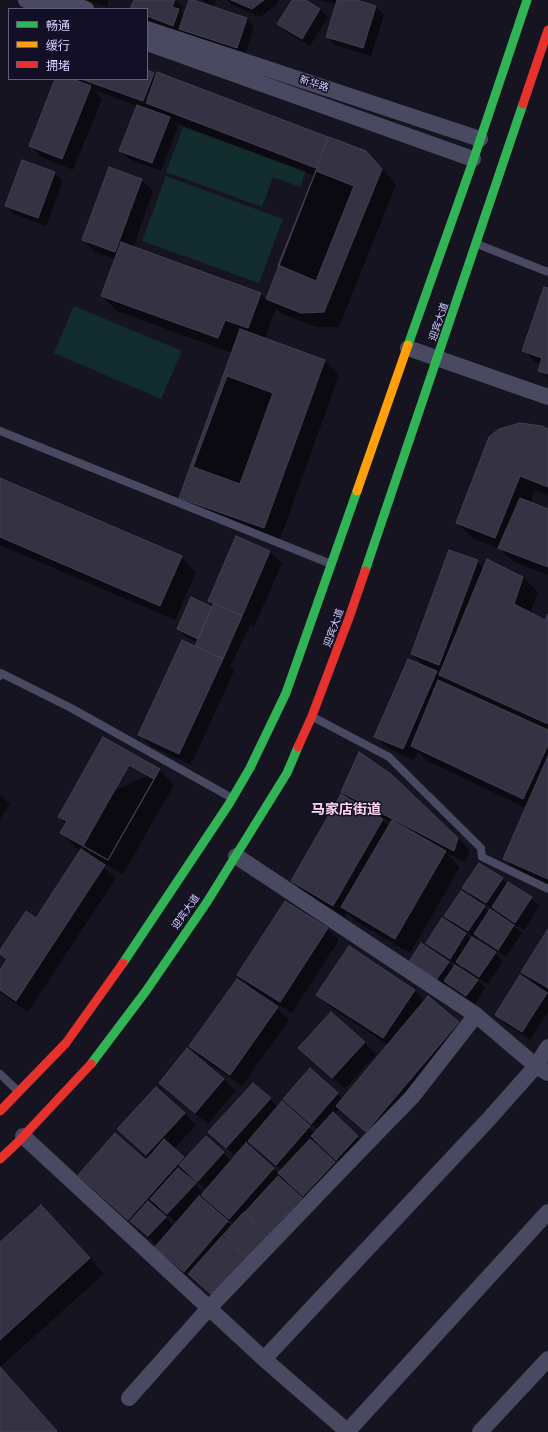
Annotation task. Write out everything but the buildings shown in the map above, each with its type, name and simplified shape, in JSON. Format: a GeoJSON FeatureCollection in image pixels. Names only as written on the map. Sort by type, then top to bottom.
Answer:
{"type":"FeatureCollection","features":[{"type":"Feature","properties":{"kind":"main road","name":"迎宾大道"},"geometry":{"type":"LineString","coordinates":[[0,1111],[66,1043],[130,954],[250,768],[286,693],[408,348],[526,0]]}},
{"type":"Feature","properties":{"kind":"main road","name":"迎宾大道"},"geometry":{"type":"LineString","coordinates":[[0,1159],[91,1064],[146,991],[207,902],[287,773],[312,716],[349,618],[477,244],[548,30]]}},
{"type":"Feature","properties":{"kind":"street"},"geometry":{"type":"LineString","coordinates":[[26,0],[48,8]]}},
{"type":"Feature","properties":{"kind":"street"},"geometry":{"type":"LineString","coordinates":[[59,0],[83,8]]}},
{"type":"Feature","properties":{"kind":"street","name":"新华路"},"geometry":{"type":"LineString","coordinates":[[148,29],[480,139]]}},
{"type":"Feature","properties":{"kind":"street","name":"新华路"},"geometry":{"type":"LineString","coordinates":[[148,43],[473,159]]}},
{"type":"Feature","properties":{"kind":"street"},"geometry":{"type":"LineString","coordinates":[[408,348],[548,397]]}},
{"type":"Feature","properties":{"kind":"street"},"geometry":{"type":"LineString","coordinates":[[236,856],[476,1015],[542,1069]]}},
{"type":"Feature","properties":{"kind":"street"},"geometry":{"type":"LineString","coordinates":[[129,1398],[209,1308],[412,1097],[476,1015]]}},
{"type":"Feature","properties":{"kind":"street"},"geometry":{"type":"LineString","coordinates":[[264,1359],[482,1126],[542,1069],[548,1047]]}},
{"type":"Feature","properties":{"kind":"street"},"geometry":{"type":"LineString","coordinates":[[23,1136],[264,1359],[348,1432],[548,1212]]}},
{"type":"Feature","properties":{"kind":"street"},"geometry":{"type":"LineString","coordinates":[[480,1432],[548,1358]]}},
{"type":"Feature","properties":{"kind":"lane"},"geometry":{"type":"LineString","coordinates":[[477,244],[548,272]]}},
{"type":"Feature","properties":{"kind":"lane"},"geometry":{"type":"LineString","coordinates":[[0,431],[332,565]]}},
{"type":"Feature","properties":{"kind":"lane"},"geometry":{"type":"LineString","coordinates":[[0,676],[1,673],[72,708],[232,798]]}},
{"type":"Feature","properties":{"kind":"lane"},"geometry":{"type":"LineString","coordinates":[[312,716],[389,757],[481,848],[482,857],[548,889]]}},
{"type":"Feature","properties":{"kind":"lane"},"geometry":{"type":"LineString","coordinates":[[0,1074],[19,1092]]}},
{"type":"Feature","properties":{"kind":"green space"},"geometry":{"type":"Polygon","coordinates":[[[183,127],[306,171],[300,187],[273,177],[262,207],[166,172],[183,127]]]}},
{"type":"Feature","properties":{"kind":"green space"},"geometry":{"type":"Polygon","coordinates":[[[166,176],[283,219],[259,283],[142,241],[166,176]]]}},
{"type":"Feature","properties":{"kind":"green space"},"geometry":{"type":"Polygon","coordinates":[[[74,306],[182,351],[161,399],[54,353],[74,306]]]}},
{"type":"Feature","properties":{"kind":"traffic: fast"},"geometry":{"type":"LineString","coordinates":[[408,345],[472,164],[527,0]]}},
{"type":"Feature","properties":{"kind":"traffic: fast"},"geometry":{"type":"LineString","coordinates":[[365,571],[523,104]]}},
{"type":"Feature","properties":{"kind":"traffic: fast"},"geometry":{"type":"LineString","coordinates":[[123,963],[229,804],[250,768],[286,693],[357,491]]}},
{"type":"Feature","properties":{"kind":"traffic: fast"},"geometry":{"type":"LineString","coordinates":[[91,1064],[146,991],[207,902],[287,773],[298,747]]}},
{"type":"Feature","properties":{"kind":"traffic: slow"},"geometry":{"type":"LineString","coordinates":[[357,491],[408,345]]}},
{"type":"Feature","properties":{"kind":"traffic: jam"},"geometry":{"type":"LineString","coordinates":[[523,104],[548,30]]}},
{"type":"Feature","properties":{"kind":"traffic: jam"},"geometry":{"type":"LineString","coordinates":[[298,747],[312,716],[365,571]]}},
{"type":"Feature","properties":{"kind":"traffic: jam"},"geometry":{"type":"LineString","coordinates":[[0,1111],[66,1043],[123,963]]}},
{"type":"Feature","properties":{"kind":"traffic: jam"},"geometry":{"type":"LineString","coordinates":[[0,1159],[91,1064]]}},
{"type":"Feature","properties":{"kind":"district","name":"马家店街道"},"geometry":{"type":"Point","coordinates":[346,810]}}]}
